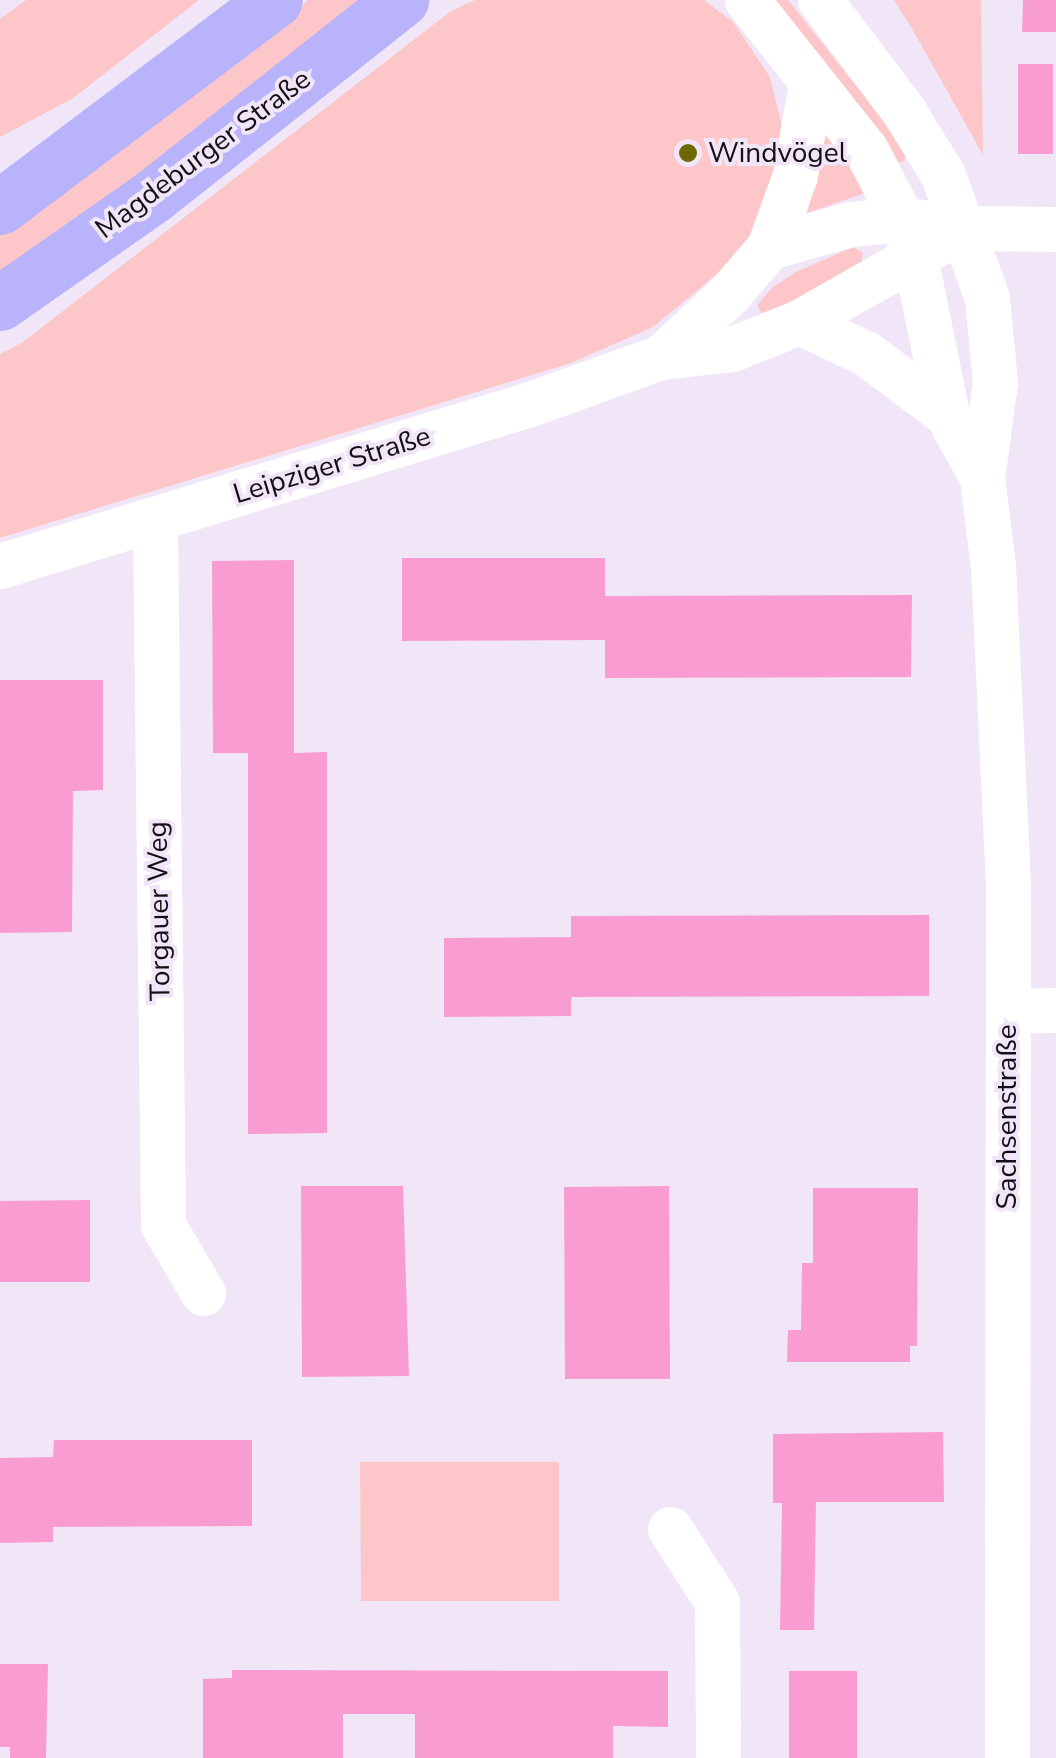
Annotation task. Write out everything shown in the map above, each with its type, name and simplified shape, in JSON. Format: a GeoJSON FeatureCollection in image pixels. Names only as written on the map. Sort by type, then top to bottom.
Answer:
{"type":"FeatureCollection","features":[{"type":"Feature","properties":{"kind":"main road"},"geometry":{"type":"LineString","coordinates":[[14,189],[274,0]]}},
{"type":"Feature","properties":{"kind":"main road","name":"Magdeburger Straße"},"geometry":{"type":"LineString","coordinates":[[0,303],[154,195],[401,0]]}},
{"type":"Feature","properties":{"kind":"street","name":"Sachsenstraße"},"geometry":{"type":"LineString","coordinates":[[747,0],[866,150],[909,238],[948,414],[982,478]]}},
{"type":"Feature","properties":{"kind":"street","name":"Sachsenstraße"},"geometry":{"type":"LineString","coordinates":[[820,0],[904,112],[942,175],[965,228],[987,298],[995,382],[982,478],[992,566],[1003,748],[1008,1011],[1007,1758]]}},
{"type":"Feature","properties":{"kind":"street","name":"Leipziger Straße"},"geometry":{"type":"LineString","coordinates":[[661,357],[729,294],[769,247],[795,176],[811,84]]}},
{"type":"Feature","properties":{"kind":"street"},"geometry":{"type":"LineString","coordinates":[[769,247],[851,224],[909,238],[965,228],[1056,229]]}},
{"type":"Feature","properties":{"kind":"street","name":"Leipziger Straße"},"geometry":{"type":"LineString","coordinates":[[0,566],[533,403],[661,357],[732,348],[799,322],[909,238]]}},
{"type":"Feature","properties":{"kind":"street"},"geometry":{"type":"LineString","coordinates":[[799,322],[867,354],[948,414]]}},
{"type":"Feature","properties":{"kind":"street","name":"Torgauer Weg"},"geometry":{"type":"LineString","coordinates":[[155,518],[163,1225],[203,1292]]}},
{"type":"Feature","properties":{"kind":"street"},"geometry":{"type":"LineString","coordinates":[[1008,1011],[1056,1010]]}},
{"type":"Feature","properties":{"kind":"street"},"geometry":{"type":"LineString","coordinates":[[670,1528],[717,1602],[718,1758]]}},
{"type":"Feature","properties":{"kind":"shaded area"},"geometry":{"type":"Polygon","coordinates":[[[26,0],[199,0],[72,99],[0,137],[0,19],[26,0]]]}},
{"type":"Feature","properties":{"kind":"shaded area"},"geometry":{"type":"Polygon","coordinates":[[[308,0],[366,0],[276,73],[0,277],[0,234],[172,110],[308,0]]]}},
{"type":"Feature","properties":{"kind":"shaded area"},"geometry":{"type":"Polygon","coordinates":[[[475,0],[704,0],[733,22],[770,77],[784,134],[776,188],[753,233],[717,274],[653,327],[571,363],[0,538],[0,354],[23,342],[451,11],[475,0]]]}},
{"type":"Feature","properties":{"kind":"shaded area"},"geometry":{"type":"Polygon","coordinates":[[[772,0],[788,0],[881,117],[907,154],[903,162],[895,163],[772,0]]]}},
{"type":"Feature","properties":{"kind":"shaded area"},"geometry":{"type":"Polygon","coordinates":[[[894,0],[981,0],[983,155],[914,32],[894,0]]]}},
{"type":"Feature","properties":{"kind":"shaded area"},"geometry":{"type":"Polygon","coordinates":[[[824,126],[871,191],[807,213],[819,171],[824,126]]]}},
{"type":"Feature","properties":{"kind":"shaded area"},"geometry":{"type":"Polygon","coordinates":[[[853,247],[863,253],[861,264],[779,309],[761,313],[757,305],[772,288],[796,272],[853,247]]]}},
{"type":"Feature","properties":{"kind":"shaded area"},"geometry":{"type":"Polygon","coordinates":[[[360,1462],[559,1462],[559,1601],[361,1601],[360,1462]]]}},
{"type":"Feature","properties":{"kind":"building"},"geometry":{"type":"Polygon","coordinates":[[[1023,0],[1056,0],[1056,32],[1022,32],[1023,0]]]}},
{"type":"Feature","properties":{"kind":"building"},"geometry":{"type":"Polygon","coordinates":[[[1018,64],[1053,64],[1053,154],[1018,154],[1018,64]]]}},
{"type":"Feature","properties":{"kind":"building"},"geometry":{"type":"Polygon","coordinates":[[[402,558],[605,558],[605,596],[912,595],[911,677],[605,678],[605,640],[402,641],[402,558]]]}},
{"type":"Feature","properties":{"kind":"building"},"geometry":{"type":"Polygon","coordinates":[[[294,560],[294,753],[327,752],[327,1133],[248,1134],[248,753],[213,753],[212,561],[294,560]]]}},
{"type":"Feature","properties":{"kind":"building"},"geometry":{"type":"Polygon","coordinates":[[[0,680],[103,680],[103,790],[73,791],[72,932],[0,933],[0,680]]]}},
{"type":"Feature","properties":{"kind":"building"},"geometry":{"type":"Polygon","coordinates":[[[929,915],[929,996],[571,997],[571,1016],[444,1017],[444,938],[571,937],[571,916],[929,915]]]}},
{"type":"Feature","properties":{"kind":"building"},"geometry":{"type":"Polygon","coordinates":[[[301,1186],[403,1186],[409,1376],[302,1377],[301,1186]]]}},
{"type":"Feature","properties":{"kind":"building"},"geometry":{"type":"Polygon","coordinates":[[[669,1186],[670,1379],[565,1379],[564,1187],[669,1186]]]}},
{"type":"Feature","properties":{"kind":"building"},"geometry":{"type":"Polygon","coordinates":[[[813,1188],[918,1188],[917,1346],[910,1346],[910,1362],[787,1362],[788,1330],[801,1330],[802,1263],[813,1263],[813,1188]]]}},
{"type":"Feature","properties":{"kind":"building"},"geometry":{"type":"Polygon","coordinates":[[[90,1200],[90,1282],[0,1282],[0,1201],[90,1200]]]}},
{"type":"Feature","properties":{"kind":"building"},"geometry":{"type":"Polygon","coordinates":[[[943,1432],[944,1502],[816,1502],[814,1630],[780,1630],[782,1503],[773,1503],[773,1434],[943,1432]]]}},
{"type":"Feature","properties":{"kind":"building"},"geometry":{"type":"Polygon","coordinates":[[[54,1440],[252,1440],[252,1526],[53,1527],[53,1542],[0,1543],[0,1458],[53,1457],[54,1440]]]}},
{"type":"Feature","properties":{"kind":"building"},"geometry":{"type":"Polygon","coordinates":[[[0,1664],[48,1664],[46,1758],[10,1758],[10,1747],[0,1747],[0,1664]]]}},
{"type":"Feature","properties":{"kind":"building"},"geometry":{"type":"Polygon","coordinates":[[[232,1670],[668,1671],[668,1727],[613,1726],[613,1758],[415,1758],[415,1714],[343,1714],[343,1758],[203,1758],[203,1679],[232,1678],[232,1670]]]}},
{"type":"Feature","properties":{"kind":"building"},"geometry":{"type":"Polygon","coordinates":[[[789,1671],[857,1671],[857,1758],[789,1758],[789,1671]]]}},
{"type":"Feature","properties":{"kind":"place","name":"Windvögel"},"geometry":{"type":"Point","coordinates":[688,153]}}]}
